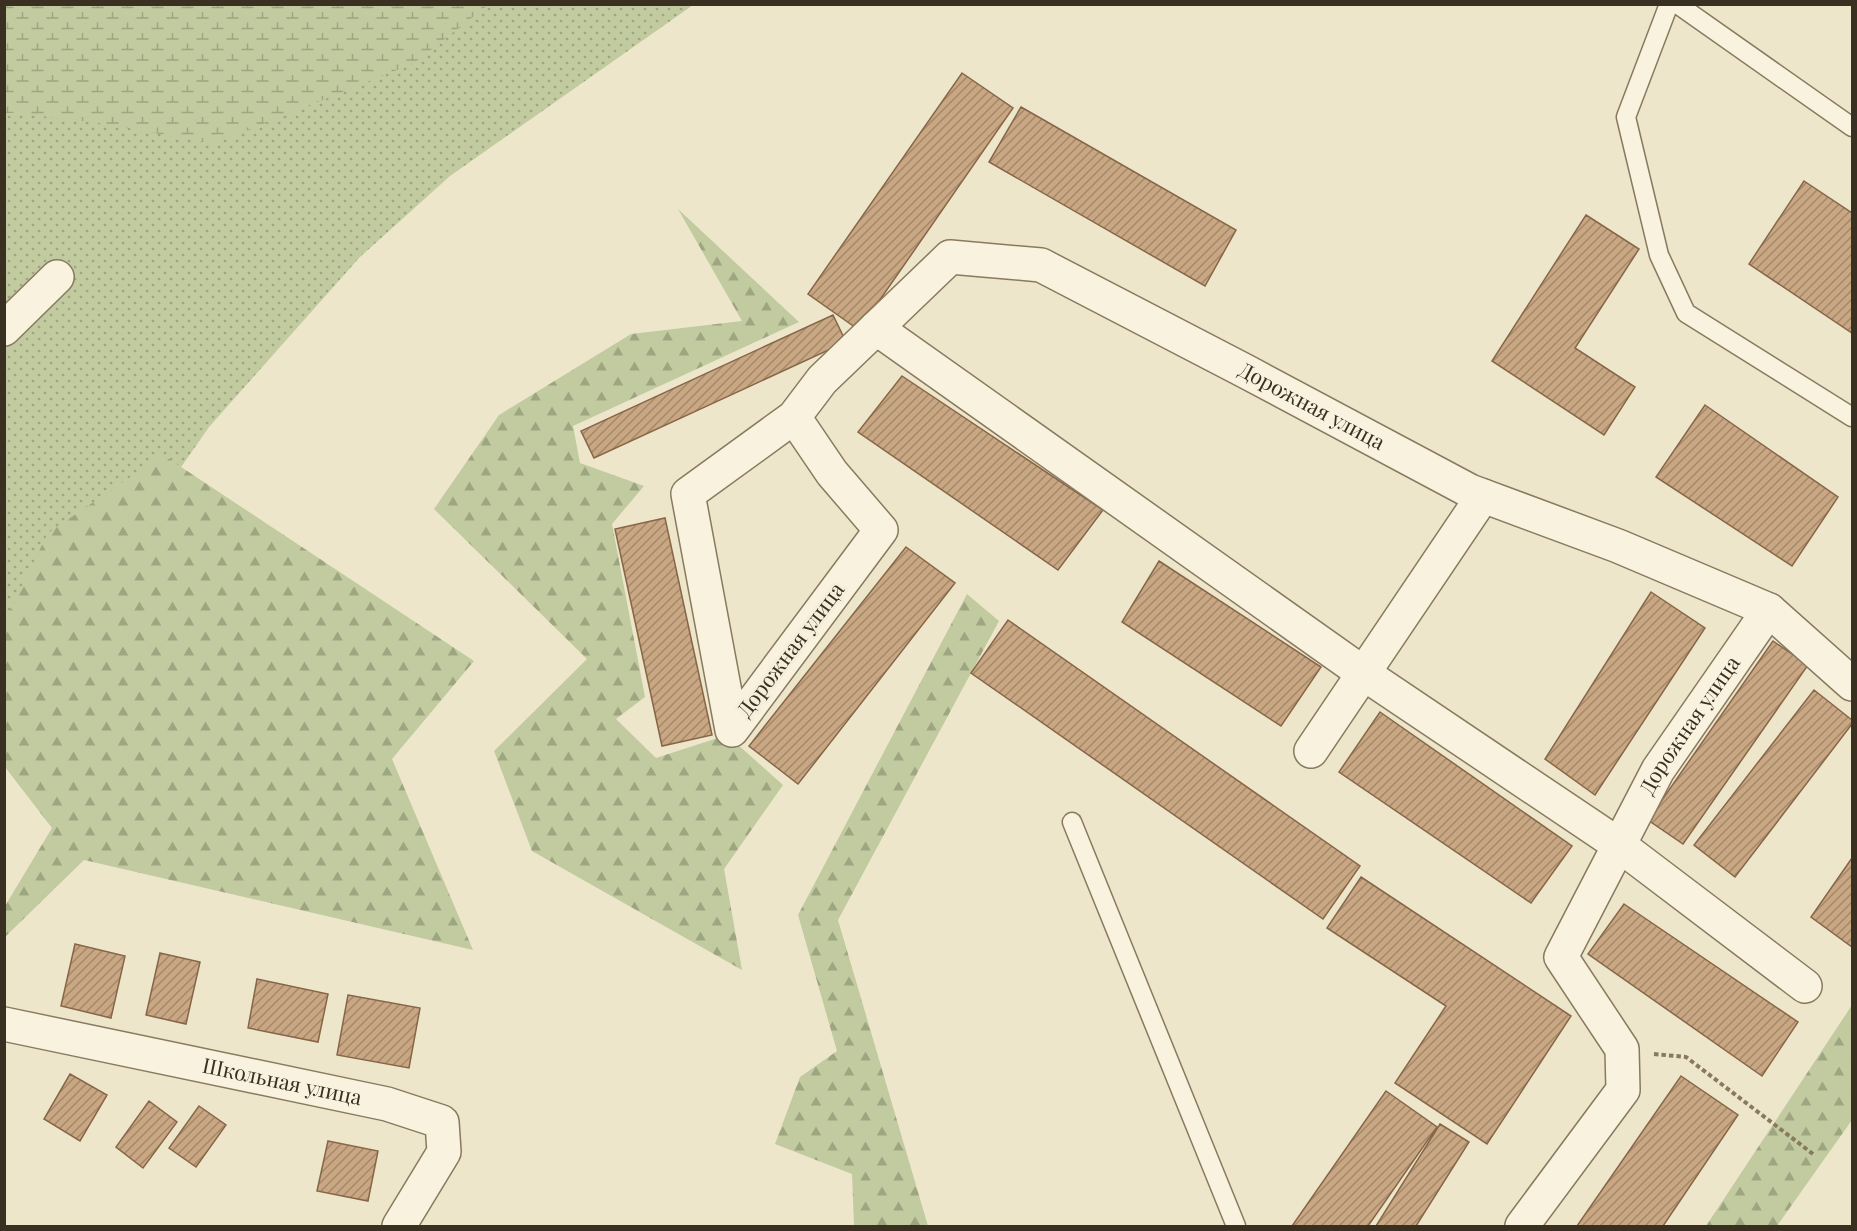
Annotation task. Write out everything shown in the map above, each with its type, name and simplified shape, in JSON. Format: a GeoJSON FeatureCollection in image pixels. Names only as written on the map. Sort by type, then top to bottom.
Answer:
{"type":"FeatureCollection","features":[{"type":"Feature","properties":{"kind":"street","name":"Дорожная улица"},"geometry":{"type":"LineString","coordinates":[[794,417],[832,473],[881,530],[732,730],[688,494],[794,417],[822,380],[950,257],[1041,265],[1470,491],[1618,546],[1769,610],[1852,684]]}},
{"type":"Feature","properties":{"kind":"street"},"geometry":{"type":"LineString","coordinates":[[4,329],[57,277]]}},
{"type":"Feature","properties":{"kind":"street"},"geometry":{"type":"LineString","coordinates":[[876,328],[1363,674],[1619,845],[1805,986]]}},
{"type":"Feature","properties":{"kind":"street"},"geometry":{"type":"LineString","coordinates":[[1311,751],[1483,496]]}},
{"type":"Feature","properties":{"kind":"street","name":"Дорожная улица"},"geometry":{"type":"LineString","coordinates":[[1522,1227],[1623,1090],[1622,1049],[1561,957],[1658,770],[1769,610]]}},
{"type":"Feature","properties":{"kind":"street","name":"Школьная улица"},"geometry":{"type":"LineString","coordinates":[[4,1024],[387,1104],[442,1122],[444,1152],[399,1227]]}},
{"type":"Feature","properties":{"kind":"lane"},"geometry":{"type":"LineString","coordinates":[[1669,4],[1626,117],[1659,255],[1686,313],[1852,417]]}},
{"type":"Feature","properties":{"kind":"lane"},"geometry":{"type":"LineString","coordinates":[[1677,4],[1852,128]]}},
{"type":"Feature","properties":{"kind":"lane"},"geometry":{"type":"LineString","coordinates":[[1072,822],[1236,1227]]}},
{"type":"Feature","properties":{"kind":"path"},"geometry":{"type":"LineString","coordinates":[[1650,1054],[1686,1057],[1813,1154]]}},
{"type":"Feature","properties":{"kind":"green space"},"geometry":{"type":"Polygon","coordinates":[[[4,5],[488,5],[414,63],[213,144],[107,124],[5,113],[4,5]]]}},
{"type":"Feature","properties":{"kind":"green space"},"geometry":{"type":"Polygon","coordinates":[[[5,5],[693,5],[450,176],[360,257],[209,427],[40,670],[5,726],[5,5]]]}},
{"type":"Feature","properties":{"kind":"green space"},"geometry":{"type":"Polygon","coordinates":[[[678,209],[799,322],[573,426],[580,463],[644,486],[612,524],[645,697],[616,719],[656,758],[727,735],[783,785],[724,869],[742,970],[532,851],[494,751],[587,659],[434,509],[499,415],[631,334],[742,321],[678,209]]]}},
{"type":"Feature","properties":{"kind":"green space"},"geometry":{"type":"Polygon","coordinates":[[[163,455],[474,661],[392,759],[473,950],[84,860],[5,937],[5,906],[52,828],[5,767],[5,620],[48,533],[163,455]]]}},
{"type":"Feature","properties":{"kind":"green space"},"geometry":{"type":"Polygon","coordinates":[[[967,594],[999,621],[838,920],[928,1226],[856,1226],[854,1225],[852,1174],[775,1144],[800,1077],[837,1051],[798,915],[967,594]]]}},
{"type":"Feature","properties":{"kind":"green space"},"geometry":{"type":"Polygon","coordinates":[[[1852,1005],[1852,1120],[1777,1226],[1706,1226],[1852,1005]]]}},
{"type":"Feature","properties":{"kind":"building"},"geometry":{"type":"Polygon","coordinates":[[[962,73],[1013,108],[859,330],[808,294],[962,73]]]}},
{"type":"Feature","properties":{"kind":"building"},"geometry":{"type":"Polygon","coordinates":[[[1021,107],[1236,230],[1205,286],[989,162],[1021,107]]]}},
{"type":"Feature","properties":{"kind":"building"},"geometry":{"type":"Polygon","coordinates":[[[1804,181],[1852,213],[1852,333],[1749,264],[1804,181]]]}},
{"type":"Feature","properties":{"kind":"building"},"geometry":{"type":"Polygon","coordinates":[[[1586,215],[1639,249],[1575,348],[1635,387],[1604,435],[1492,361],[1586,215]]]}},
{"type":"Feature","properties":{"kind":"building"},"geometry":{"type":"Polygon","coordinates":[[[833,315],[846,342],[594,458],[581,431],[833,315]]]}},
{"type":"Feature","properties":{"kind":"building"},"geometry":{"type":"Polygon","coordinates":[[[902,376],[1103,510],[1058,570],[858,432],[902,376]]]}},
{"type":"Feature","properties":{"kind":"building"},"geometry":{"type":"Polygon","coordinates":[[[1705,405],[1838,497],[1792,566],[1656,477],[1705,405]]]}},
{"type":"Feature","properties":{"kind":"building"},"geometry":{"type":"Polygon","coordinates":[[[665,518],[712,735],[662,746],[615,529],[665,518]]]}},
{"type":"Feature","properties":{"kind":"building"},"geometry":{"type":"Polygon","coordinates":[[[906,547],[955,583],[798,784],[749,746],[906,547]]]}},
{"type":"Feature","properties":{"kind":"building"},"geometry":{"type":"Polygon","coordinates":[[[1159,561],[1321,667],[1281,726],[1122,622],[1159,561]]]}},
{"type":"Feature","properties":{"kind":"building"},"geometry":{"type":"Polygon","coordinates":[[[1651,592],[1705,628],[1595,795],[1545,759],[1651,592]]]}},
{"type":"Feature","properties":{"kind":"building"},"geometry":{"type":"Polygon","coordinates":[[[1008,620],[1360,866],[1323,919],[971,673],[1008,620]]]}},
{"type":"Feature","properties":{"kind":"building"},"geometry":{"type":"Polygon","coordinates":[[[1773,641],[1808,665],[1683,844],[1648,820],[1773,641]]]}},
{"type":"Feature","properties":{"kind":"building"},"geometry":{"type":"Polygon","coordinates":[[[1814,690],[1852,720],[1852,724],[1735,877],[1694,845],[1814,690]]]}},
{"type":"Feature","properties":{"kind":"building"},"geometry":{"type":"Polygon","coordinates":[[[1380,712],[1572,846],[1531,903],[1339,772],[1380,712]]]}},
{"type":"Feature","properties":{"kind":"building"},"geometry":{"type":"Polygon","coordinates":[[[1852,858],[1852,947],[1811,917],[1852,858]]]}},
{"type":"Feature","properties":{"kind":"building"},"geometry":{"type":"Polygon","coordinates":[[[1361,877],[1571,1016],[1487,1144],[1395,1083],[1446,1006],[1327,928],[1361,877]]]}},
{"type":"Feature","properties":{"kind":"building"},"geometry":{"type":"Polygon","coordinates":[[[1624,904],[1798,1022],[1762,1076],[1588,954],[1624,904]]]}},
{"type":"Feature","properties":{"kind":"building"},"geometry":{"type":"Polygon","coordinates":[[[75,944],[125,956],[111,1018],[61,1006],[75,944]]]}},
{"type":"Feature","properties":{"kind":"building"},"geometry":{"type":"Polygon","coordinates":[[[160,953],[200,962],[186,1024],[146,1015],[160,953]]]}},
{"type":"Feature","properties":{"kind":"building"},"geometry":{"type":"Polygon","coordinates":[[[257,979],[328,994],[318,1042],[248,1028],[257,979]]]}},
{"type":"Feature","properties":{"kind":"building"},"geometry":{"type":"Polygon","coordinates":[[[348,995],[420,1008],[409,1068],[337,1055],[348,995]]]}},
{"type":"Feature","properties":{"kind":"building"},"geometry":{"type":"Polygon","coordinates":[[[70,1074],[107,1095],[80,1141],[44,1119],[70,1074]]]}},
{"type":"Feature","properties":{"kind":"building"},"geometry":{"type":"Polygon","coordinates":[[[1681,1076],[1738,1115],[1663,1226],[1577,1226],[1681,1076]]]}},
{"type":"Feature","properties":{"kind":"building"},"geometry":{"type":"Polygon","coordinates":[[[1386,1091],[1437,1127],[1368,1226],[1292,1226],[1386,1091]]]}},
{"type":"Feature","properties":{"kind":"building"},"geometry":{"type":"Polygon","coordinates":[[[149,1101],[177,1122],[143,1168],[116,1147],[149,1101]]]}},
{"type":"Feature","properties":{"kind":"building"},"geometry":{"type":"Polygon","coordinates":[[[199,1106],[226,1125],[196,1167],[169,1148],[199,1106]]]}},
{"type":"Feature","properties":{"kind":"building"},"geometry":{"type":"Polygon","coordinates":[[[1440,1124],[1469,1142],[1416,1226],[1376,1226],[1440,1124]]]}},
{"type":"Feature","properties":{"kind":"building"},"geometry":{"type":"Polygon","coordinates":[[[328,1141],[378,1151],[368,1201],[317,1191],[328,1141]]]}}]}
